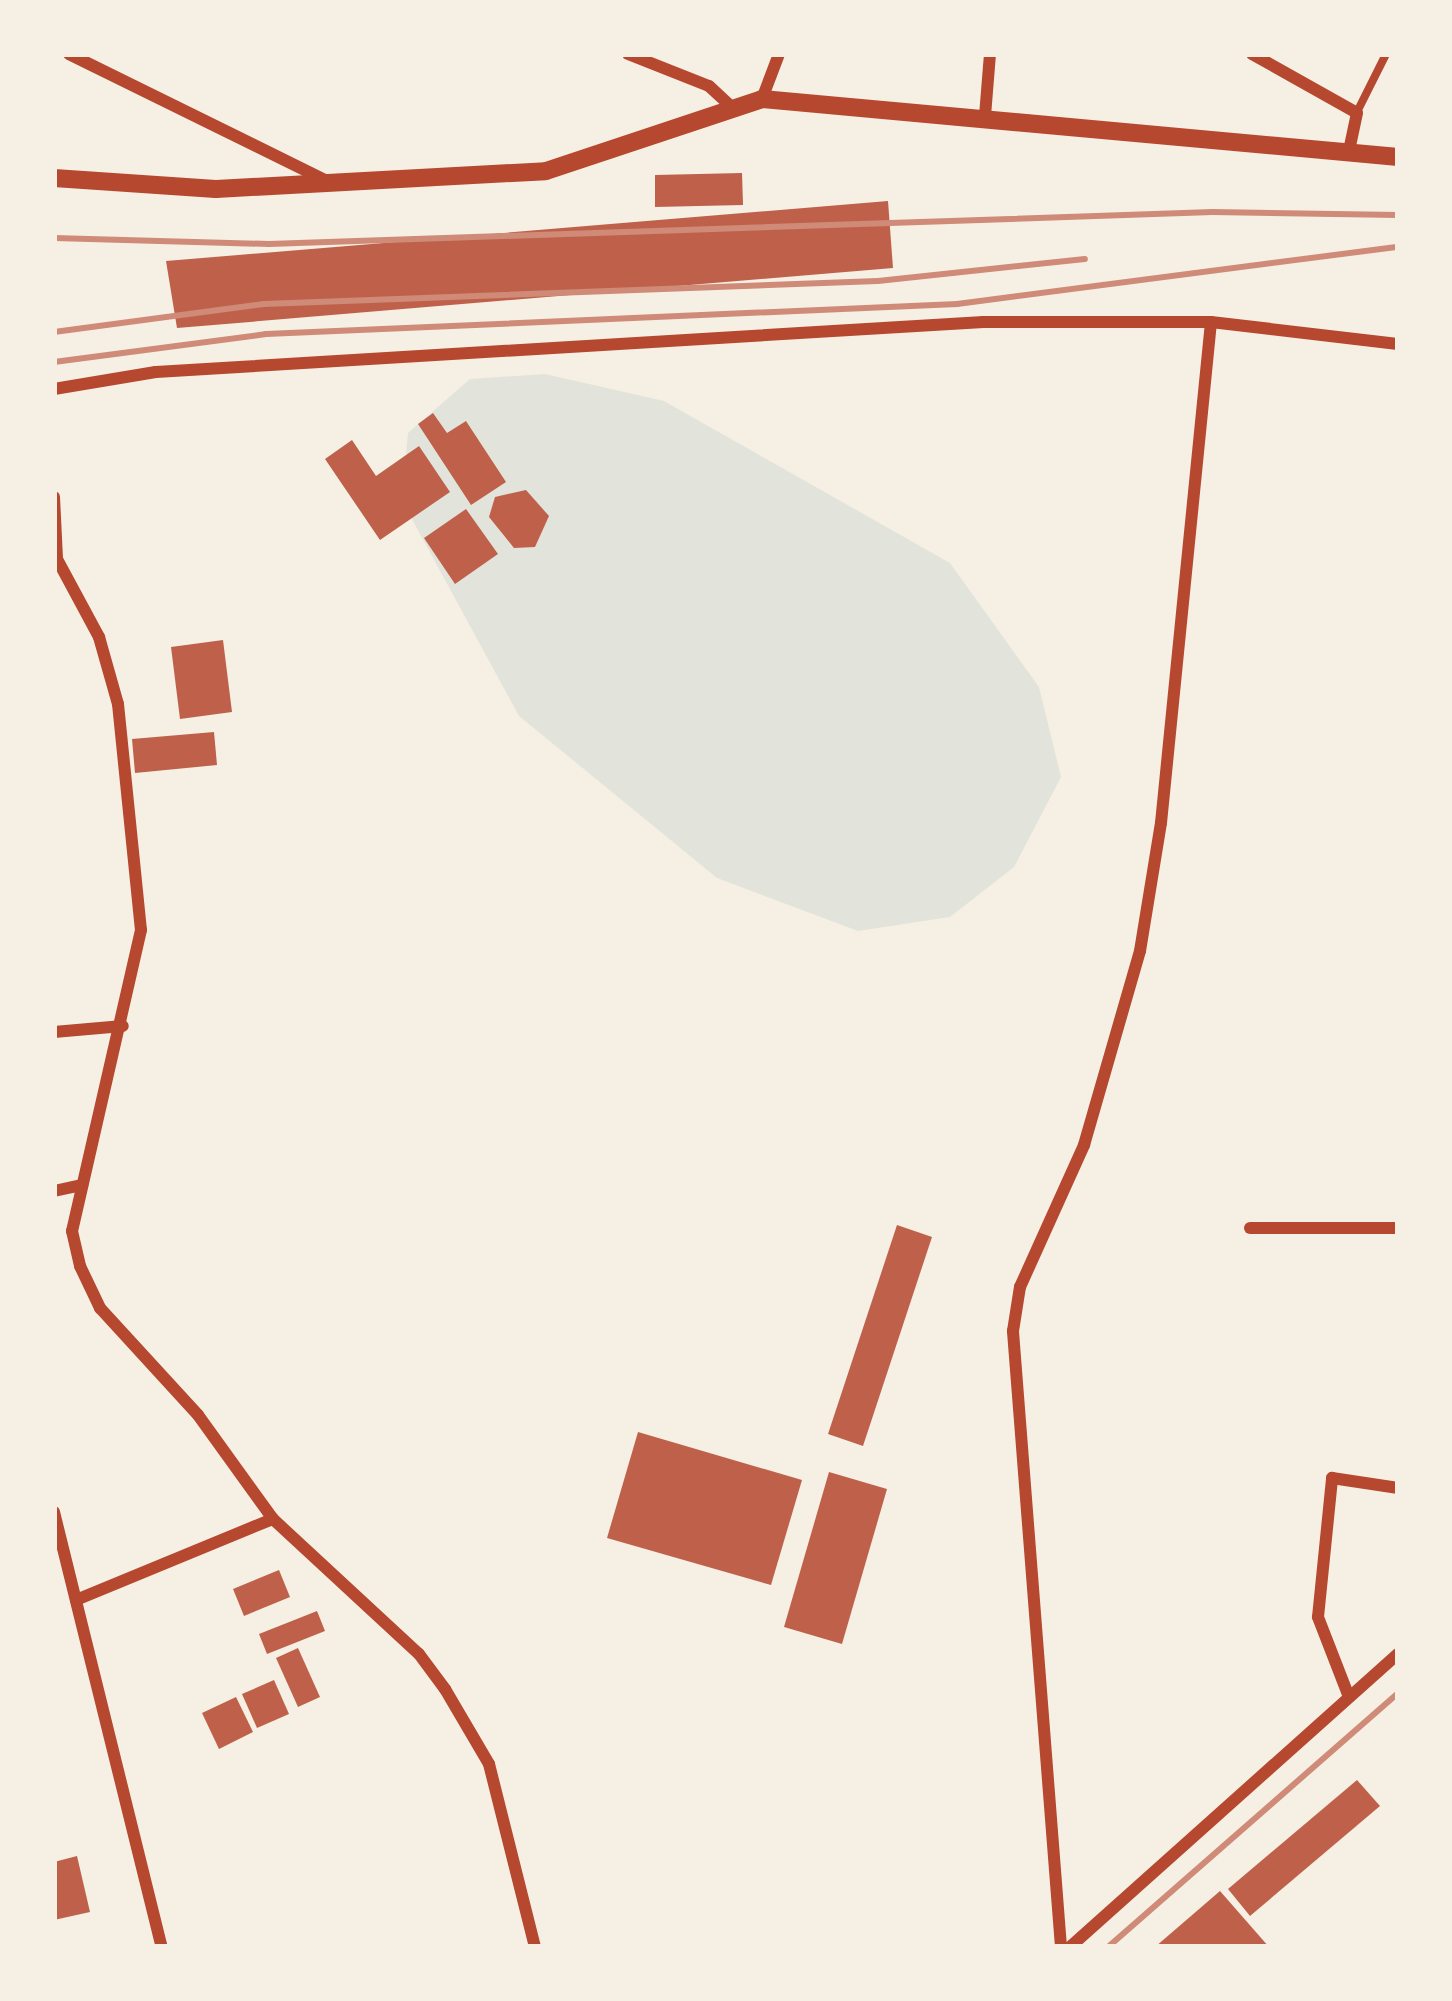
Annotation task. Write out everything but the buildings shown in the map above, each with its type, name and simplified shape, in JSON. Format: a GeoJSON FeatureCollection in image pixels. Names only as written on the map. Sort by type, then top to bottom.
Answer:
{"type":"FeatureCollection","features":[{"type":"Feature","properties":{"kind":"main road"},"geometry":{"type":"LineString","coordinates":[[54,178],[216,189],[586,163],[728,104],[762,99],[1398,157]]}},
{"type":"Feature","properties":{"kind":"street"},"geometry":{"type":"LineString","coordinates":[[628,54],[710,86],[728,104]]}},
{"type":"Feature","properties":{"kind":"street"},"geometry":{"type":"LineString","coordinates":[[762,99],[779,54]]}},
{"type":"Feature","properties":{"kind":"street"},"geometry":{"type":"LineString","coordinates":[[985,116],[990,54]]}},
{"type":"Feature","properties":{"kind":"street"},"geometry":{"type":"LineString","coordinates":[[1252,54],[1357,113],[1348,151]]}},
{"type":"Feature","properties":{"kind":"street"},"geometry":{"type":"LineString","coordinates":[[76,56],[330,183]]}},
{"type":"Feature","properties":{"kind":"street"},"geometry":{"type":"LineString","coordinates":[[54,389],[156,372],[982,322],[1211,322],[1398,344]]}},
{"type":"Feature","properties":{"kind":"street"},"geometry":{"type":"LineString","coordinates":[[1061,1947],[1013,1330],[1020,1287],[1084,1145],[1140,951],[1162,823],[1211,322]]}},
{"type":"Feature","properties":{"kind":"street"},"geometry":{"type":"LineString","coordinates":[[54,497],[57,559],[99,637],[118,704],[141,930],[123,1026],[72,1231],[100,1308],[198,1415],[273,1519],[419,1654],[470,1727],[489,1764],[536,1947]]}},
{"type":"Feature","properties":{"kind":"street"},"geometry":{"type":"LineString","coordinates":[[54,1032],[123,1026]]}},
{"type":"Feature","properties":{"kind":"street"},"geometry":{"type":"LineString","coordinates":[[54,1191],[82,1185]]}},
{"type":"Feature","properties":{"kind":"street"},"geometry":{"type":"LineString","coordinates":[[1250,1228],[1398,1228]]}},
{"type":"Feature","properties":{"kind":"street"},"geometry":{"type":"LineString","coordinates":[[1348,1696],[1318,1617],[1332,1478],[1398,1488]]}},
{"type":"Feature","properties":{"kind":"street"},"geometry":{"type":"LineString","coordinates":[[54,1514],[162,1947]]}},
{"type":"Feature","properties":{"kind":"street"},"geometry":{"type":"LineString","coordinates":[[76,1600],[273,1519]]}},
{"type":"Feature","properties":{"kind":"street"},"geometry":{"type":"LineString","coordinates":[[1070,1947],[1398,1654]]}},
{"type":"Feature","properties":{"kind":"lane"},"geometry":{"type":"LineString","coordinates":[[1357,113],[1386,54]]}},
{"type":"Feature","properties":{"kind":"shaded area"},"geometry":{"type":"Polygon","coordinates":[[[545,374],[664,401],[950,563],[1039,687],[1061,777],[1014,867],[950,917],[858,931],[717,878],[519,716],[402,501],[408,433],[470,379],[545,374]]]}},
{"type":"Feature","properties":{"kind":"railway"},"geometry":{"type":"LineString","coordinates":[[54,238],[269,244],[1212,212],[1398,215]]}},
{"type":"Feature","properties":{"kind":"railway"},"geometry":{"type":"LineString","coordinates":[[54,362],[266,334],[957,304],[1398,247]]}},
{"type":"Feature","properties":{"kind":"railway"},"geometry":{"type":"LineString","coordinates":[[54,332],[264,304],[878,281],[1085,259]]}},
{"type":"Feature","properties":{"kind":"railway"},"geometry":{"type":"LineString","coordinates":[[1108,1947],[1398,1693]]}}]}
